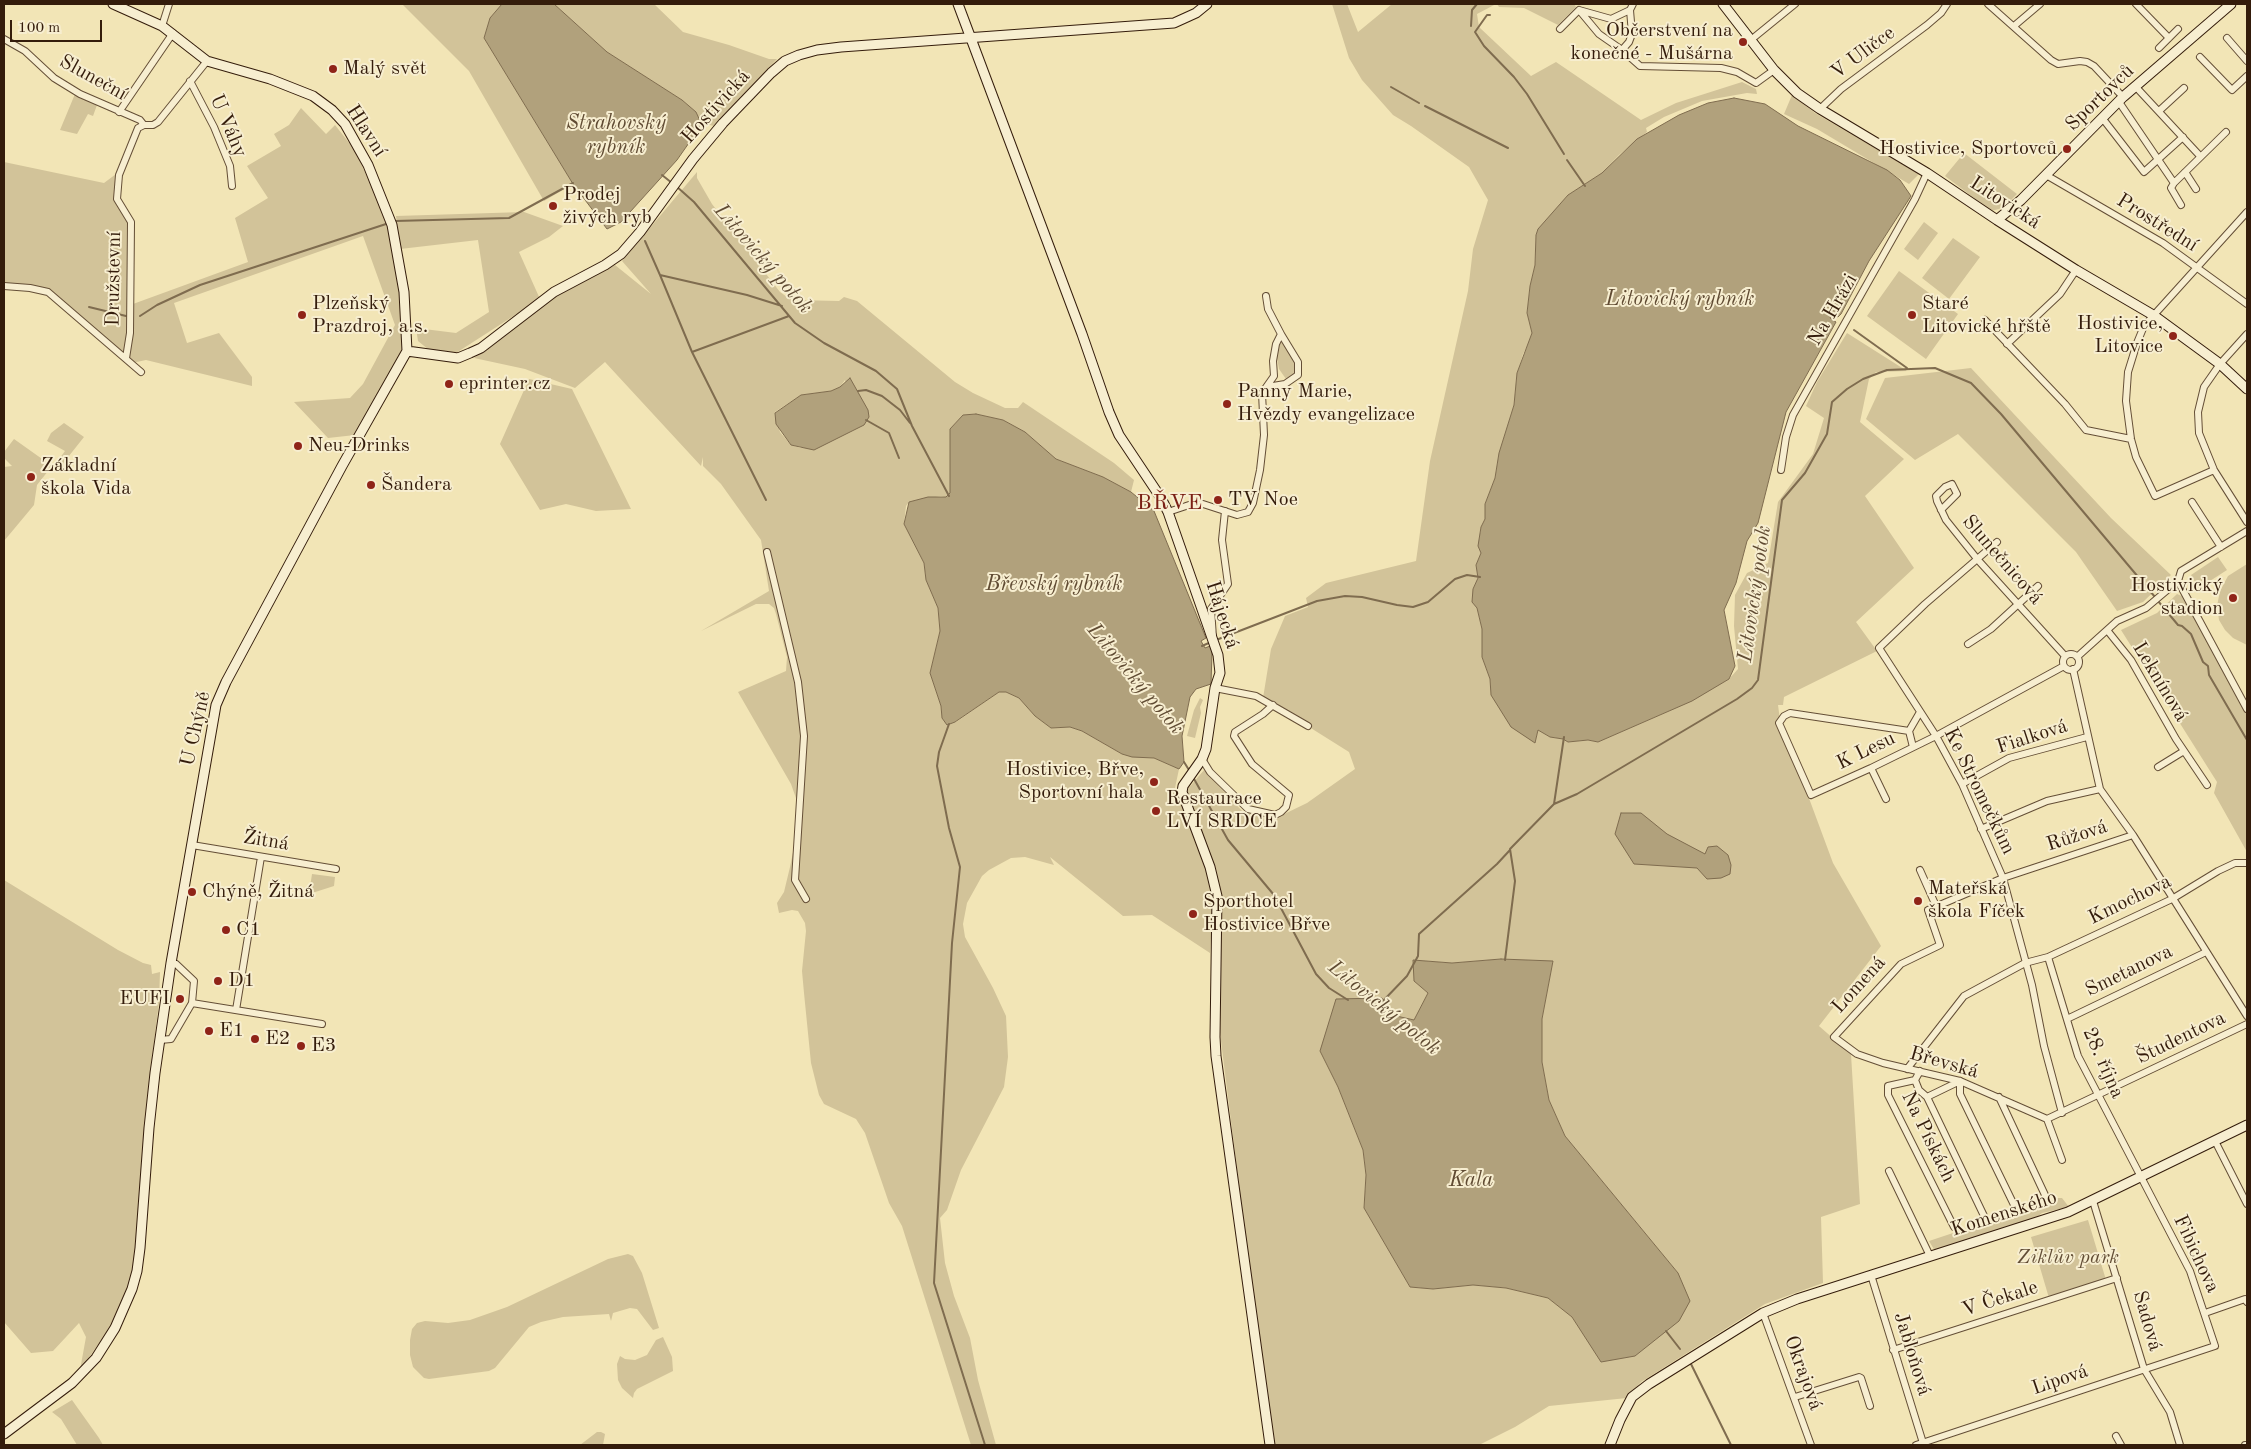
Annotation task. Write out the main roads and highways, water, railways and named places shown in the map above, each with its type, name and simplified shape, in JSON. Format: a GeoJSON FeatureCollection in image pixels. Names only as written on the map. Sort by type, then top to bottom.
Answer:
{"type":"FeatureCollection","features":[{"type":"Feature","properties":{"kind":"water","name":"Strahovský rybník"},"geometry":{"type":"Polygon","coordinates":[[[502,4],[554,4],[607,52],[682,100],[696,112],[701,123],[698,130],[677,160],[621,222],[607,229],[573,184],[484,38],[490,18],[502,4]]]}},
{"type":"Feature","properties":{"kind":"water","name":"Litovický rybník"},"geometry":{"type":"Polygon","coordinates":[[[1734,98],[1765,104],[1798,126],[1887,170],[1900,180],[1911,196],[1869,261],[1841,314],[1838,317],[1832,314],[1830,318],[1836,322],[1786,412],[1758,523],[1747,541],[1736,583],[1724,610],[1735,666],[1729,679],[1692,701],[1598,742],[1588,740],[1568,742],[1563,739],[1550,737],[1538,730],[1535,743],[1511,727],[1491,695],[1490,679],[1482,657],[1482,629],[1477,608],[1472,602],[1473,589],[1478,578],[1476,565],[1481,553],[1478,546],[1481,527],[1485,519],[1485,504],[1495,478],[1499,453],[1514,405],[1517,373],[1532,333],[1527,313],[1535,265],[1536,235],[1538,229],[1568,195],[1602,173],[1637,139],[1679,115],[1708,103],[1734,98]]]}},
{"type":"Feature","properties":{"kind":"water"},"geometry":{"type":"Polygon","coordinates":[[[850,378],[868,410],[869,417],[864,425],[814,450],[791,445],[776,424],[775,413],[801,395],[831,391],[840,387],[850,378]]]}},
{"type":"Feature","properties":{"kind":"water","name":"Břevský rybník"},"geometry":{"type":"Polygon","coordinates":[[[976,414],[1003,420],[1025,432],[1056,459],[1103,477],[1131,492],[1154,511],[1206,638],[1201,641],[1205,648],[1210,646],[1212,652],[1211,684],[1196,689],[1190,697],[1182,736],[1184,762],[1179,769],[1154,758],[1132,757],[1122,754],[1082,731],[1070,727],[1051,728],[1035,716],[1019,698],[1006,692],[999,692],[955,722],[947,725],[942,718],[941,706],[930,673],[940,631],[938,608],[926,580],[924,563],[904,524],[909,502],[928,497],[946,497],[950,493],[950,429],[963,415],[976,414]]]}},
{"type":"Feature","properties":{"kind":"water"},"geometry":{"type":"Polygon","coordinates":[[[1621,813],[1641,813],[1667,834],[1705,854],[1708,847],[1717,846],[1728,855],[1731,865],[1730,874],[1721,878],[1707,879],[1697,868],[1634,864],[1615,834],[1621,813]]]}},
{"type":"Feature","properties":{"kind":"water","name":"Kala"},"geometry":{"type":"Polygon","coordinates":[[[1501,959],[1553,961],[1542,1019],[1542,1062],[1549,1100],[1565,1136],[1678,1273],[1690,1301],[1679,1321],[1635,1356],[1601,1362],[1572,1317],[1548,1298],[1506,1288],[1473,1285],[1433,1289],[1410,1287],[1364,1208],[1366,1175],[1363,1150],[1338,1087],[1320,1051],[1336,999],[1382,998],[1392,1015],[1414,1020],[1428,993],[1414,981],[1413,960],[1452,963],[1501,959]]]}},
{"type":"Feature","properties":{"kind":"waterway"},"geometry":{"type":"LineString","coordinates":[[1471,26],[1472,10],[1477,4]]}},
{"type":"Feature","properties":{"kind":"waterway"},"geometry":{"type":"LineString","coordinates":[[1475,32],[1487,15],[1490,15]]}},
{"type":"Feature","properties":{"kind":"waterway"},"geometry":{"type":"LineString","coordinates":[[1475,32],[1484,46],[1514,77],[1527,94],[1564,154]]}},
{"type":"Feature","properties":{"kind":"waterway"},"geometry":{"type":"LineString","coordinates":[[1391,87],[1419,103]]}},
{"type":"Feature","properties":{"kind":"waterway"},"geometry":{"type":"LineString","coordinates":[[1425,106],[1508,148]]}},
{"type":"Feature","properties":{"kind":"waterway"},"geometry":{"type":"LineString","coordinates":[[1567,160],[1585,186]]}},
{"type":"Feature","properties":{"kind":"waterway","name":"Litovický potok"},"geometry":{"type":"LineString","coordinates":[[662,175],[672,183]]}},
{"type":"Feature","properties":{"kind":"waterway"},"geometry":{"type":"LineString","coordinates":[[395,221],[509,218],[573,183]]}},
{"type":"Feature","properties":{"kind":"waterway","name":"Litovický potok"},"geometry":{"type":"LineString","coordinates":[[676,186],[694,202],[795,323],[824,343],[876,371],[897,389],[912,426],[949,496]]}},
{"type":"Feature","properties":{"kind":"waterway"},"geometry":{"type":"LineString","coordinates":[[140,316],[157,305],[200,285],[386,224]]}},
{"type":"Feature","properties":{"kind":"waterway"},"geometry":{"type":"LineString","coordinates":[[645,241],[660,275],[747,295],[782,306]]}},
{"type":"Feature","properties":{"kind":"waterway"},"geometry":{"type":"LineString","coordinates":[[660,275],[692,352],[789,316]]}},
{"type":"Feature","properties":{"kind":"waterway"},"geometry":{"type":"LineString","coordinates":[[89,307],[126,316]]}},
{"type":"Feature","properties":{"kind":"waterway","name":"Litovický potok"},"geometry":{"type":"LineString","coordinates":[[1854,330],[1907,368]]}},
{"type":"Feature","properties":{"kind":"waterway"},"geometry":{"type":"LineString","coordinates":[[692,352],[766,500]]}},
{"type":"Feature","properties":{"kind":"waterway","name":"Litovický potok"},"geometry":{"type":"LineString","coordinates":[[1505,960],[1515,881],[1510,849],[1554,804],[1577,794],[1737,699],[1752,688],[1758,680],[1782,500],[1805,473],[1827,434],[1832,402],[1847,389],[1863,379],[1887,370],[1935,368],[1971,383],[2001,414],[2155,597]]}},
{"type":"Feature","properties":{"kind":"waterway"},"geometry":{"type":"LineString","coordinates":[[858,391],[866,390],[882,396],[900,410],[910,423]]}},
{"type":"Feature","properties":{"kind":"waterway"},"geometry":{"type":"LineString","coordinates":[[866,420],[889,433],[899,458]]}},
{"type":"Feature","properties":{"kind":"waterway"},"geometry":{"type":"LineString","coordinates":[[1216,640],[1317,601],[1345,596],[1362,597],[1413,607],[1428,602],[1455,579],[1467,575],[1480,577]]}},
{"type":"Feature","properties":{"kind":"waterway","name":"Litovický potok"},"geometry":{"type":"LineString","coordinates":[[2158,601],[2178,625],[2191,634],[2203,662],[2208,666],[2209,675],[2247,740]]}},
{"type":"Feature","properties":{"kind":"waterway"},"geometry":{"type":"LineString","coordinates":[[1202,646],[1211,642]]}},
{"type":"Feature","properties":{"kind":"waterway"},"geometry":{"type":"LineString","coordinates":[[949,724],[939,752],[937,766],[949,828],[960,867],[952,943],[934,1283],[985,1445]]}},
{"type":"Feature","properties":{"kind":"waterway","name":"Litovický potok"},"geometry":{"type":"LineString","coordinates":[[1554,804],[1564,737]]}},
{"type":"Feature","properties":{"kind":"waterway","name":"Litovický potok"},"geometry":{"type":"LineString","coordinates":[[1184,762],[1189,770]]}},
{"type":"Feature","properties":{"kind":"waterway","name":"Litovický potok"},"geometry":{"type":"LineString","coordinates":[[1193,777],[1228,840],[1274,895],[1316,974],[1329,988],[1348,1000]]}},
{"type":"Feature","properties":{"kind":"waterway"},"geometry":{"type":"LineString","coordinates":[[1382,1002],[1407,976],[1418,956],[1419,934],[1510,850]]}},
{"type":"Feature","properties":{"kind":"waterway"},"geometry":{"type":"LineString","coordinates":[[1666,1331],[1680,1349]]}},
{"type":"Feature","properties":{"kind":"waterway"},"geometry":{"type":"LineString","coordinates":[[1691,1364],[1731,1445]]}},
{"type":"Feature","properties":{"kind":"place","name":"Občerstvení na konečné - Mušárna"},"geometry":{"type":"Point","coordinates":[1743,42]}},
{"type":"Feature","properties":{"kind":"place","name":"Malý svět"},"geometry":{"type":"Point","coordinates":[333,69]}},
{"type":"Feature","properties":{"kind":"place","name":"Hostivice, Sportovců"},"geometry":{"type":"Point","coordinates":[2067,149]}},
{"type":"Feature","properties":{"kind":"place","name":"Prodej živých ryb"},"geometry":{"type":"Point","coordinates":[553,206]}},
{"type":"Feature","properties":{"kind":"place","name":"Plzeňský Prazdroj, a.s."},"geometry":{"type":"Point","coordinates":[302,315]}},
{"type":"Feature","properties":{"kind":"place","name":"Staré Litovické hřště"},"geometry":{"type":"Point","coordinates":[1912,315]}},
{"type":"Feature","properties":{"kind":"place","name":"Hostivice, Litovice"},"geometry":{"type":"Point","coordinates":[2173,336]}},
{"type":"Feature","properties":{"kind":"place","name":"eprinter.cz"},"geometry":{"type":"Point","coordinates":[449,384]}},
{"type":"Feature","properties":{"kind":"place","name":"Panny Marie, Hvězdy evangelizace"},"geometry":{"type":"Point","coordinates":[1227,404]}},
{"type":"Feature","properties":{"kind":"place","name":"Neu-Drinks"},"geometry":{"type":"Point","coordinates":[298,446]}},
{"type":"Feature","properties":{"kind":"place","name":"Základní škola Vida"},"geometry":{"type":"Point","coordinates":[31,477]}},
{"type":"Feature","properties":{"kind":"place","name":"Šandera"},"geometry":{"type":"Point","coordinates":[371,485]}},
{"type":"Feature","properties":{"kind":"place","name":"TV Noe"},"geometry":{"type":"Point","coordinates":[1218,500]}},
{"type":"Feature","properties":{"kind":"place","name":"Hostivický stadion"},"geometry":{"type":"Point","coordinates":[2233,598]}},
{"type":"Feature","properties":{"kind":"place","name":"Hostivice, Břve, Sportovní hala"},"geometry":{"type":"Point","coordinates":[1154,782]}},
{"type":"Feature","properties":{"kind":"place","name":"Restaurace LVÍ SRDCE"},"geometry":{"type":"Point","coordinates":[1156,811]}},
{"type":"Feature","properties":{"kind":"place","name":"Chýně, Žitná"},"geometry":{"type":"Point","coordinates":[192,892]}},
{"type":"Feature","properties":{"kind":"place","name":"Mateřská škola Fíček"},"geometry":{"type":"Point","coordinates":[1918,901]}},
{"type":"Feature","properties":{"kind":"place","name":"Sporthotel Hostivice Břve"},"geometry":{"type":"Point","coordinates":[1193,914]}},
{"type":"Feature","properties":{"kind":"place","name":"C1"},"geometry":{"type":"Point","coordinates":[226,930]}},
{"type":"Feature","properties":{"kind":"place","name":"D1"},"geometry":{"type":"Point","coordinates":[218,981]}},
{"type":"Feature","properties":{"kind":"place","name":"EUFI"},"geometry":{"type":"Point","coordinates":[180,999]}},
{"type":"Feature","properties":{"kind":"place","name":"E1"},"geometry":{"type":"Point","coordinates":[209,1031]}},
{"type":"Feature","properties":{"kind":"place","name":"E2"},"geometry":{"type":"Point","coordinates":[255,1039]}},
{"type":"Feature","properties":{"kind":"place","name":"E3"},"geometry":{"type":"Point","coordinates":[301,1046]}},
{"type":"Feature","properties":{"kind":"district","name":"BŘVE"},"geometry":{"type":"Point","coordinates":[1170,503]}},
{"type":"Feature","properties":{"kind":"park label","name":"Ziklův park"},"geometry":{"type":"Point","coordinates":[2068,1258]}}]}
